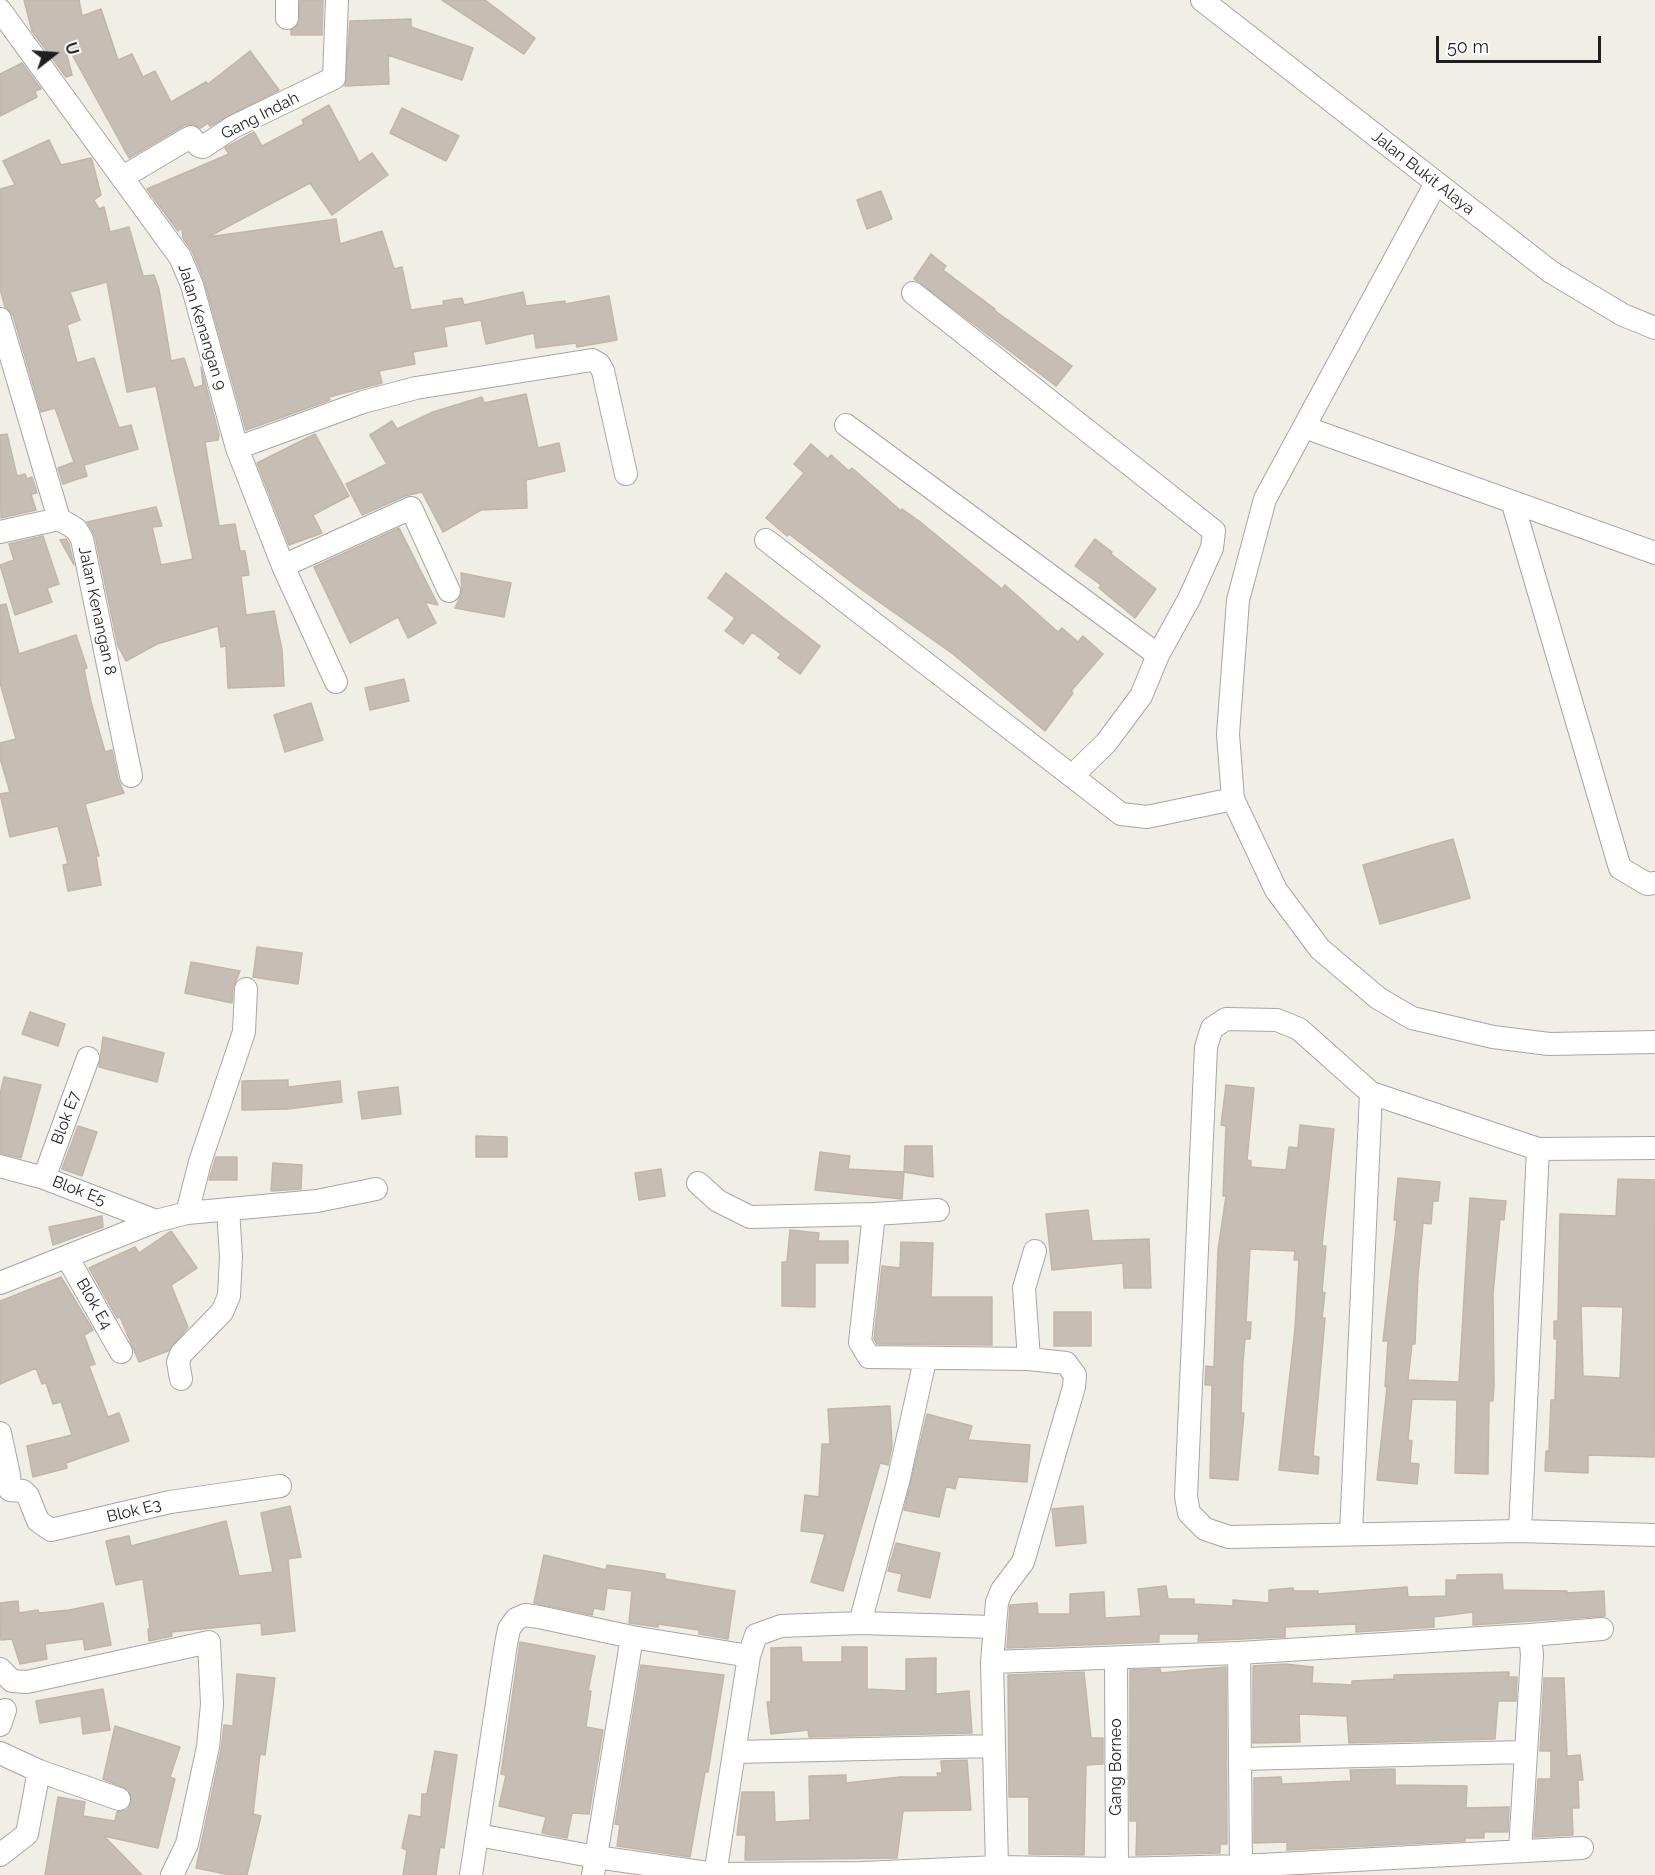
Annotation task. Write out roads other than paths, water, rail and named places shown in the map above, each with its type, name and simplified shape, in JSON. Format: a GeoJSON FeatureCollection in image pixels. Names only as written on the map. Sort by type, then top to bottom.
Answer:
{"type":"FeatureCollection","features":[{"type":"Feature","properties":{"kind":"street","name":"Gang Indah"},"geometry":{"type":"LineString","coordinates":[[123,177],[189,137],[203,147],[232,127],[334,78],[337,0]]}},
{"type":"Feature","properties":{"kind":"street","name":"Jalan Bukit Alaya"},"geometry":{"type":"LineString","coordinates":[[1202,0],[1551,272],[1623,315],[1655,328]]}},
{"type":"Feature","properties":{"kind":"street","name":"Jalan Kenangan 9"},"geometry":{"type":"LineString","coordinates":[[0,10],[180,257],[192,285],[237,448],[283,566],[336,682]]}},
{"type":"Feature","properties":{"kind":"street"},"geometry":{"type":"LineString","coordinates":[[1436,183],[1265,499],[1238,600],[1228,734],[1233,799],[1276,890],[1320,950],[1378,998],[1412,1018],[1493,1037],[1550,1044],[1655,1042]]}},
{"type":"Feature","properties":{"kind":"street"},"geometry":{"type":"LineString","coordinates":[[913,293],[1214,531],[1212,548],[1140,696],[1106,743],[1073,775]]}},
{"type":"Feature","properties":{"kind":"street"},"geometry":{"type":"LineString","coordinates":[[0,319],[60,519],[0,532]]}},
{"type":"Feature","properties":{"kind":"street"},"geometry":{"type":"LineString","coordinates":[[237,448],[363,402],[416,388],[592,360],[599,364],[603,371],[626,474]]}},
{"type":"Feature","properties":{"kind":"street"},"geometry":{"type":"LineString","coordinates":[[846,424],[1158,655]]}},
{"type":"Feature","properties":{"kind":"street"},"geometry":{"type":"LineString","coordinates":[[1304,427],[1513,504],[1655,553]]}},
{"type":"Feature","properties":{"kind":"street"},"geometry":{"type":"LineString","coordinates":[[1513,504],[1620,868],[1647,884],[1655,883]]}},
{"type":"Feature","properties":{"kind":"street"},"geometry":{"type":"LineString","coordinates":[[283,566],[411,508],[449,591]]}},
{"type":"Feature","properties":{"kind":"street","name":"Jalan Kenangan 8"},"geometry":{"type":"LineString","coordinates":[[60,519],[76,529],[82,539],[131,776]]}},
{"type":"Feature","properties":{"kind":"street"},"geometry":{"type":"LineString","coordinates":[[766,540],[1121,814],[1147,817],[1233,799]]}},
{"type":"Feature","properties":{"kind":"street"},"geometry":{"type":"LineString","coordinates":[[187,1213],[200,1162],[244,1032],[246,989]]}},
{"type":"Feature","properties":{"kind":"street"},"geometry":{"type":"LineString","coordinates":[[1655,1148],[1538,1149],[1371,1093],[1299,1029],[1277,1020],[1226,1019],[1212,1028],[1206,1047],[1186,1496],[1189,1513],[1205,1529],[1229,1537],[1520,1531],[1655,1535]]}},
{"type":"Feature","properties":{"kind":"street","name":"Blok E7"},"geometry":{"type":"LineString","coordinates":[[44,1178],[88,1058]]}},
{"type":"Feature","properties":{"kind":"street"},"geometry":{"type":"LineString","coordinates":[[1351,1533],[1371,1093]]}},
{"type":"Feature","properties":{"kind":"street"},"geometry":{"type":"LineString","coordinates":[[1520,1531],[1538,1149]]}},
{"type":"Feature","properties":{"kind":"street","name":"Blok E5"},"geometry":{"type":"LineString","coordinates":[[0,1166],[44,1178],[156,1221]]}},
{"type":"Feature","properties":{"kind":"street"},"geometry":{"type":"LineString","coordinates":[[698,1183],[718,1201],[750,1217],[938,1210]]}},
{"type":"Feature","properties":{"kind":"street"},"geometry":{"type":"LineString","coordinates":[[0,1283],[156,1221],[187,1213],[317,1201],[376,1190]]}},
{"type":"Feature","properties":{"kind":"street"},"geometry":{"type":"LineString","coordinates":[[181,1379],[178,1362],[182,1354],[222,1312],[229,1296],[231,1257],[228,1209]]}},
{"type":"Feature","properties":{"kind":"street"},"geometry":{"type":"LineString","coordinates":[[874,1214],[862,1348],[874,1359],[1029,1359],[1066,1363],[1075,1375],[1074,1387],[1023,1562],[1002,1590],[993,1627],[997,1867]]}},
{"type":"Feature","properties":{"kind":"street"},"geometry":{"type":"LineString","coordinates":[[1029,1359],[1024,1288],[1035,1251]]}},
{"type":"Feature","properties":{"kind":"street","name":"Blok E4"},"geometry":{"type":"LineString","coordinates":[[67,1257],[121,1352]]}},
{"type":"Feature","properties":{"kind":"street"},"geometry":{"type":"LineString","coordinates":[[860,1623],[898,1482],[925,1360]]}},
{"type":"Feature","properties":{"kind":"street","name":"Blok E3"},"geometry":{"type":"LineString","coordinates":[[0,1433],[9,1475],[5,1491],[23,1491],[28,1496],[38,1521],[51,1530],[170,1502],[280,1486]]}},
{"type":"Feature","properties":{"kind":"street"},"geometry":{"type":"LineString","coordinates":[[471,1875],[506,1644],[509,1629],[516,1619],[525,1615],[539,1617],[632,1637],[749,1656]]}},
{"type":"Feature","properties":{"kind":"street"},"geometry":{"type":"LineString","coordinates":[[715,1875],[749,1656],[756,1635],[781,1626],[860,1623],[993,1627]]}},
{"type":"Feature","properties":{"kind":"street"},"geometry":{"type":"LineString","coordinates":[[992,1662],[1239,1653],[1602,1629]]}},
{"type":"Feature","properties":{"kind":"street"},"geometry":{"type":"LineString","coordinates":[[1520,1850],[1532,1655],[1530,1635]]}},
{"type":"Feature","properties":{"kind":"street"},"geometry":{"type":"LineString","coordinates":[[594,1866],[632,1637]]}},
{"type":"Feature","properties":{"kind":"street"},"geometry":{"type":"LineString","coordinates":[[0,1669],[12,1681],[27,1682],[209,1642],[212,1704],[208,1747],[187,1844],[172,1875]]}},
{"type":"Feature","properties":{"kind":"street"},"geometry":{"type":"LineString","coordinates":[[1239,1653],[1241,1866]]}},
{"type":"Feature","properties":{"kind":"street","name":"Gang Borneo"},"geometry":{"type":"LineString","coordinates":[[1116,1658],[1117,1872]]}},
{"type":"Feature","properties":{"kind":"street"},"geometry":{"type":"LineString","coordinates":[[735,1752],[994,1746]]}},
{"type":"Feature","properties":{"kind":"street"},"geometry":{"type":"LineString","coordinates":[[1240,1759],[1525,1752]]}},
{"type":"Feature","properties":{"kind":"street"},"geometry":{"type":"LineString","coordinates":[[0,1753],[39,1771],[119,1799]]}},
{"type":"Feature","properties":{"kind":"street"},"geometry":{"type":"LineString","coordinates":[[0,1855],[27,1834],[39,1771]]}},
{"type":"Feature","properties":{"kind":"street"},"geometry":{"type":"LineString","coordinates":[[478,1835],[594,1866],[715,1875],[862,1873],[997,1867],[1117,1872],[1582,1848]]}}]}
